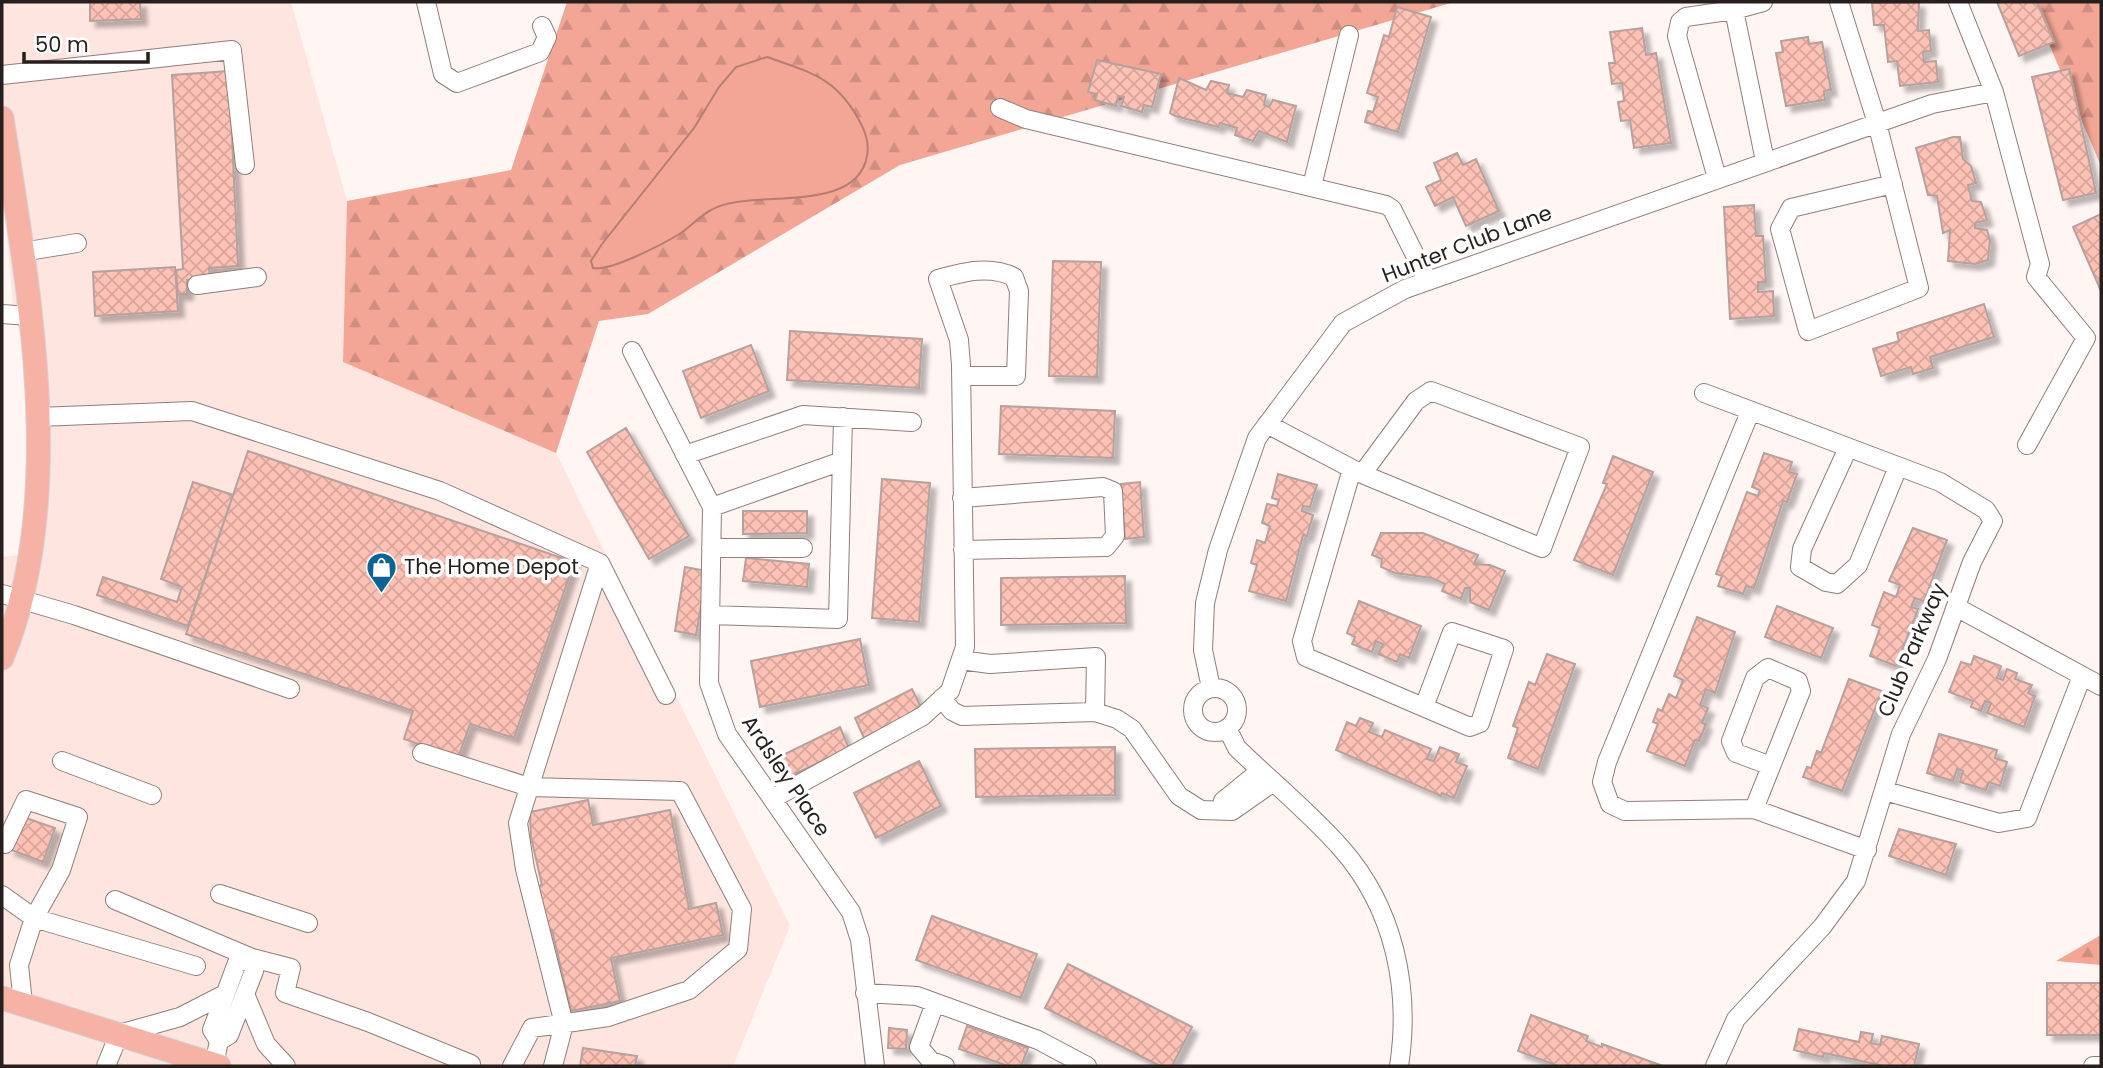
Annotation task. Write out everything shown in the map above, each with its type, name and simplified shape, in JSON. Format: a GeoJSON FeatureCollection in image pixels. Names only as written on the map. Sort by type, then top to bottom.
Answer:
{"type":"FeatureCollection","features":[{"type":"Feature","properties":{"kind":"main road"},"geometry":{"type":"LineString","coordinates":[[2,121],[22,252],[38,417],[36,521],[12,598],[2,658]]}},
{"type":"Feature","properties":{"kind":"main road"},"geometry":{"type":"LineString","coordinates":[[12,1001],[217,1065]]}},
{"type":"Feature","properties":{"kind":"street"},"geometry":{"type":"LineString","coordinates":[[426,2],[443,74],[457,83],[540,52],[547,37],[542,26]]}},
{"type":"Feature","properties":{"kind":"street"},"geometry":{"type":"LineString","coordinates":[[1717,178],[1677,36],[1680,22],[1686,17],[1734,10],[1763,2]]}},
{"type":"Feature","properties":{"kind":"street"},"geometry":{"type":"LineString","coordinates":[[1839,2],[1877,122],[1893,184],[1919,288],[1808,331],[1780,229],[1791,208],[1893,184]]}},
{"type":"Feature","properties":{"kind":"street"},"geometry":{"type":"LineString","coordinates":[[1958,2],[1994,93],[2040,264],[2036,277],[2086,338],[2028,445]]}},
{"type":"Feature","properties":{"kind":"street"},"geometry":{"type":"LineString","coordinates":[[1734,10],[1765,161]]}},
{"type":"Feature","properties":{"kind":"street"},"geometry":{"type":"LineString","coordinates":[[1312,186],[1349,36]]}},
{"type":"Feature","properties":{"kind":"street"},"geometry":{"type":"LineString","coordinates":[[2,75],[232,50],[245,165]]}},
{"type":"Feature","properties":{"kind":"street","name":"Hunter Club Lane"},"geometry":{"type":"LineString","coordinates":[[1211,688],[1203,650],[1205,603],[1218,550],[1257,438],[1343,323],[1388,297],[1428,281],[1765,161],[1932,104],[1994,93]]}},
{"type":"Feature","properties":{"kind":"street"},"geometry":{"type":"LineString","coordinates":[[1000,108],[1027,119],[1312,186],[1392,209],[1428,281]]}},
{"type":"Feature","properties":{"kind":"street"},"geometry":{"type":"LineString","coordinates":[[22,252],[77,243]]}},
{"type":"Feature","properties":{"kind":"street"},"geometry":{"type":"LineString","coordinates":[[772,799],[923,716],[950,691],[965,647],[960,340],[938,279],[965,272],[998,270],[1014,276],[1019,291],[1016,376],[961,376]]}},
{"type":"Feature","properties":{"kind":"street"},"geometry":{"type":"LineString","coordinates":[[197,285],[257,277]]}},
{"type":"Feature","properties":{"kind":"street"},"geometry":{"type":"LineString","coordinates":[[2,314],[29,316]]}},
{"type":"Feature","properties":{"kind":"street","name":"Ardsley Place"},"geometry":{"type":"LineString","coordinates":[[632,351],[712,507],[709,683],[727,734],[851,912],[860,940],[875,1066]]}},
{"type":"Feature","properties":{"kind":"street"},"geometry":{"type":"LineString","coordinates":[[1267,424],[1357,472],[1542,548],[1580,447],[1431,391],[1416,401],[1357,472],[1302,641],[1306,657],[1424,708],[1470,727],[1480,723],[1504,649],[1452,632],[1424,708]]}},
{"type":"Feature","properties":{"kind":"street","name":"Club Parkway"},"geometry":{"type":"LineString","coordinates":[[1704,393],[1940,482],[1986,510],[1993,521],[1972,562],[1937,659],[1901,734],[1856,881],[1822,927],[1736,1019],[1715,1066]]}},
{"type":"Feature","properties":{"kind":"street"},"geometry":{"type":"LineString","coordinates":[[38,417],[192,411],[440,491],[600,563],[666,695]]}},
{"type":"Feature","properties":{"kind":"street"},"geometry":{"type":"LineString","coordinates":[[1750,412],[1607,762],[1602,782],[1610,804],[1625,811],[1754,809],[1867,850]]}},
{"type":"Feature","properties":{"kind":"street"},"geometry":{"type":"LineString","coordinates":[[685,455],[803,415],[912,422]]}},
{"type":"Feature","properties":{"kind":"street"},"geometry":{"type":"LineString","coordinates":[[711,615],[838,619],[843,417]]}},
{"type":"Feature","properties":{"kind":"street"},"geometry":{"type":"LineString","coordinates":[[1848,448],[1802,549],[1800,568],[1826,582],[1838,584],[1858,565],[1898,467]]}},
{"type":"Feature","properties":{"kind":"street"},"geometry":{"type":"LineString","coordinates":[[712,507],[842,461]]}},
{"type":"Feature","properties":{"kind":"street"},"geometry":{"type":"LineString","coordinates":[[962,498],[1103,487],[1113,491],[1115,536],[1105,547],[963,550]]}},
{"type":"Feature","properties":{"kind":"street"},"geometry":{"type":"LineString","coordinates":[[711,548],[803,548]]}},
{"type":"Feature","properties":{"kind":"street"},"geometry":{"type":"LineString","coordinates":[[553,1066],[564,1024],[525,869],[518,823],[600,563]]}},
{"type":"Feature","properties":{"kind":"street"},"geometry":{"type":"LineString","coordinates":[[12,598],[74,615],[290,689]]}},
{"type":"Feature","properties":{"kind":"street"},"geometry":{"type":"LineString","coordinates":[[1956,607],[2101,686]]}},
{"type":"Feature","properties":{"kind":"street"},"geometry":{"type":"LineString","coordinates":[[961,660],[990,664],[1096,657],[1095,712]]}},
{"type":"Feature","properties":{"kind":"street"},"geometry":{"type":"LineString","coordinates":[[1754,809],[1801,691],[1798,681],[1768,668],[1755,678],[1731,741],[1736,752],[1771,766]]}},
{"type":"Feature","properties":{"kind":"street"},"geometry":{"type":"LineString","coordinates":[[1885,791],[1999,823],[2027,818],[2082,676]]}},
{"type":"Feature","properties":{"kind":"street"},"geometry":{"type":"LineString","coordinates":[[1211,688],[1224,689],[1236,702],[1236,720],[1223,732],[1205,731],[1192,718],[1194,700],[1211,688]]}},
{"type":"Feature","properties":{"kind":"street"},"geometry":{"type":"LineString","coordinates":[[942,698],[952,711],[962,716],[1095,712],[1117,719],[1132,729],[1179,796],[1201,810],[1232,811],[1244,804],[1266,777]]}},
{"type":"Feature","properties":{"kind":"street"},"geometry":{"type":"LineString","coordinates":[[1227,728],[1237,748],[1340,847],[1367,883],[1387,925],[1404,1005],[1399,1066]]}},
{"type":"Feature","properties":{"kind":"street"},"geometry":{"type":"LineString","coordinates":[[422,753],[529,787],[680,792],[742,909],[738,948],[689,990],[608,1017],[531,1028],[512,1066]]}},
{"type":"Feature","properties":{"kind":"street"},"geometry":{"type":"LineString","coordinates":[[62,761],[152,795]]}},
{"type":"Feature","properties":{"kind":"street"},"geometry":{"type":"LineString","coordinates":[[3,847],[26,800],[78,817],[61,870],[34,918],[19,965],[12,1001]]}},
{"type":"Feature","properties":{"kind":"street"},"geometry":{"type":"LineString","coordinates":[[220,894],[308,923]]}},
{"type":"Feature","properties":{"kind":"street"},"geometry":{"type":"LineString","coordinates":[[2,895],[34,918],[196,966]]}},
{"type":"Feature","properties":{"kind":"street"},"geometry":{"type":"LineString","coordinates":[[115,900],[252,958],[291,968],[285,993],[368,1022],[471,1064]]}},
{"type":"Feature","properties":{"kind":"street"},"geometry":{"type":"LineString","coordinates":[[219,1041],[229,1035],[254,971],[252,958]]}},
{"type":"Feature","properties":{"kind":"street"},"geometry":{"type":"LineString","coordinates":[[217,1065],[219,1041],[212,1030],[237,963],[252,958]]}},
{"type":"Feature","properties":{"kind":"street"},"geometry":{"type":"LineString","coordinates":[[865,993],[917,996],[1038,1040],[1087,1066]]}},
{"type":"Feature","properties":{"kind":"street"},"geometry":{"type":"LineString","coordinates":[[106,1066],[119,1034],[180,1017],[225,994]]}},
{"type":"Feature","properties":{"kind":"street"},"geometry":{"type":"LineString","coordinates":[[245,994],[266,1044],[286,1066]]}},
{"type":"Feature","properties":{"kind":"street"},"geometry":{"type":"LineString","coordinates":[[934,1003],[919,1047],[931,1061],[945,1066]]}},
{"type":"Feature","properties":{"kind":"street"},"geometry":{"type":"LineString","coordinates":[[2093,1066],[2101,1066]]}},
{"type":"Feature","properties":{"kind":"shaded area"},"geometry":{"type":"Polygon","coordinates":[[[2,2],[291,2],[347,201],[343,362],[556,453],[790,926],[733,1066],[2,1066],[2,557],[25,554],[32,380],[13,307],[2,179],[2,2]]]}},
{"type":"Feature","properties":{"kind":"shaded area"},"geometry":{"type":"Polygon","coordinates":[[[767,57],[811,73],[844,98],[862,126],[867,141],[867,156],[859,175],[843,187],[823,194],[728,204],[711,210],[681,233],[651,250],[612,266],[593,268],[591,261],[602,244],[694,128],[719,87],[736,67],[767,57]]]}},
{"type":"Feature","properties":{"kind":"green space"},"geometry":{"type":"Polygon","coordinates":[[[567,2],[1454,2],[900,165],[648,314],[599,321],[556,453],[343,362],[347,201],[511,170],[567,2]]]}},
{"type":"Feature","properties":{"kind":"green space"},"geometry":{"type":"Polygon","coordinates":[[[2031,2],[2101,2],[2101,166],[2031,2]]]}},
{"type":"Feature","properties":{"kind":"green space"},"geometry":{"type":"Polygon","coordinates":[[[2101,935],[2101,965],[2056,961],[2101,935]]]}},
{"type":"Feature","properties":{"kind":"building"},"geometry":{"type":"Polygon","coordinates":[[[90,2],[140,2],[141,19],[90,21],[90,2]]]}},
{"type":"Feature","properties":{"kind":"building"},"geometry":{"type":"Polygon","coordinates":[[[1919,2],[1918,31],[1929,30],[1931,51],[1923,52],[1924,62],[1936,61],[1938,82],[1900,86],[1897,61],[1888,62],[1884,25],[1874,25],[1872,3],[1919,2]]]}},
{"type":"Feature","properties":{"kind":"building"},"geometry":{"type":"Polygon","coordinates":[[[1997,2],[2037,2],[2054,42],[2019,56],[1997,2]]]}},
{"type":"Feature","properties":{"kind":"building"},"geometry":{"type":"Polygon","coordinates":[[[1397,7],[1431,17],[1398,132],[1365,122],[1368,111],[1373,112],[1378,97],[1367,93],[1384,35],[1389,37],[1397,7]]]}},
{"type":"Feature","properties":{"kind":"building"},"geometry":{"type":"Polygon","coordinates":[[[1642,28],[1646,55],[1656,53],[1671,143],[1634,148],[1630,120],[1621,121],[1618,102],[1624,101],[1622,83],[1612,84],[1609,63],[1615,63],[1610,32],[1642,28]]]}},
{"type":"Feature","properties":{"kind":"building"},"geometry":{"type":"Polygon","coordinates":[[[1808,37],[1809,44],[1822,42],[1831,90],[1824,91],[1825,100],[1786,106],[1776,53],[1783,52],[1781,41],[1808,37]]]}},
{"type":"Feature","properties":{"kind":"building"},"geometry":{"type":"Polygon","coordinates":[[[1097,60],[1161,74],[1152,107],[1144,105],[1142,112],[1121,106],[1124,97],[1118,96],[1116,106],[1095,100],[1097,94],[1088,92],[1097,60]]]}},
{"type":"Feature","properties":{"kind":"building"},"geometry":{"type":"Polygon","coordinates":[[[2069,69],[2096,193],[2063,200],[2032,77],[2069,69]]]}},
{"type":"Feature","properties":{"kind":"building"},"geometry":{"type":"Polygon","coordinates":[[[229,71],[238,266],[209,268],[210,279],[187,280],[187,294],[178,294],[176,270],[183,269],[172,75],[229,71]]]}},
{"type":"Feature","properties":{"kind":"building"},"geometry":{"type":"Polygon","coordinates":[[[1179,78],[1206,90],[1211,81],[1229,85],[1227,93],[1243,97],[1247,90],[1266,95],[1264,105],[1269,107],[1273,100],[1296,106],[1287,142],[1259,131],[1253,141],[1235,135],[1237,128],[1220,123],[1218,127],[1175,116],[1170,113],[1179,78]]]}},
{"type":"Feature","properties":{"kind":"building"},"geometry":{"type":"Polygon","coordinates":[[[1960,137],[1963,159],[1971,166],[1976,183],[1968,185],[1972,201],[1981,202],[1987,220],[1975,223],[1975,228],[1987,230],[1990,240],[1988,260],[1975,264],[1948,261],[1950,230],[1943,233],[1937,196],[1928,195],[1916,148],[1960,137]]]}},
{"type":"Feature","properties":{"kind":"building"},"geometry":{"type":"Polygon","coordinates":[[[1457,153],[1463,165],[1476,159],[1499,211],[1466,226],[1453,197],[1435,206],[1426,187],[1441,180],[1434,163],[1457,153]]]}},
{"type":"Feature","properties":{"kind":"building"},"geometry":{"type":"Polygon","coordinates":[[[1754,205],[1756,236],[1763,236],[1766,282],[1758,282],[1758,292],[1773,291],[1774,316],[1730,319],[1724,207],[1754,205]]]}},
{"type":"Feature","properties":{"kind":"building"},"geometry":{"type":"Polygon","coordinates":[[[2101,214],[2101,291],[2073,227],[2101,214]]]}},
{"type":"Feature","properties":{"kind":"building"},"geometry":{"type":"Polygon","coordinates":[[[1053,261],[1101,262],[1097,377],[1049,376],[1053,261]]]}},
{"type":"Feature","properties":{"kind":"building"},"geometry":{"type":"Polygon","coordinates":[[[175,267],[178,311],[95,316],[93,272],[175,267]]]}},
{"type":"Feature","properties":{"kind":"building"},"geometry":{"type":"Polygon","coordinates":[[[1984,304],[1994,337],[1930,357],[1933,368],[1913,374],[1911,367],[1881,376],[1873,349],[1899,341],[1897,333],[1984,304]]]}},
{"type":"Feature","properties":{"kind":"building"},"geometry":{"type":"Polygon","coordinates":[[[790,331],[922,339],[919,388],[787,380],[790,331]]]}},
{"type":"Feature","properties":{"kind":"building"},"geometry":{"type":"Polygon","coordinates":[[[751,345],[769,391],[701,418],[683,371],[751,345]]]}},
{"type":"Feature","properties":{"kind":"building"},"geometry":{"type":"Polygon","coordinates":[[[1001,406],[1115,411],[1113,458],[999,454],[1001,406]]]}},
{"type":"Feature","properties":{"kind":"building"},"geometry":{"type":"Polygon","coordinates":[[[626,428],[689,536],[649,559],[587,452],[626,428]]]}},
{"type":"Feature","properties":{"kind":"building","name":"The Home Depot"},"geometry":{"type":"Polygon","coordinates":[[[248,451],[574,562],[514,738],[470,724],[458,758],[404,739],[413,711],[186,634],[248,451]]]}},
{"type":"Feature","properties":{"kind":"building"},"geometry":{"type":"Polygon","coordinates":[[[1764,453],[1792,462],[1789,472],[1797,474],[1787,502],[1783,501],[1754,588],[1746,586],[1743,594],[1718,586],[1722,576],[1716,574],[1747,492],[1758,496],[1760,490],[1752,487],[1764,453]]]}},
{"type":"Feature","properties":{"kind":"building"},"geometry":{"type":"Polygon","coordinates":[[[1613,456],[1653,472],[1613,575],[1574,560],[1607,484],[1603,483],[1613,456]]]}},
{"type":"Feature","properties":{"kind":"building"},"geometry":{"type":"Polygon","coordinates":[[[1278,474],[1317,485],[1310,507],[1303,506],[1302,511],[1313,515],[1307,536],[1303,535],[1286,601],[1249,591],[1257,565],[1251,563],[1257,540],[1265,543],[1270,526],[1262,523],[1267,504],[1277,506],[1279,500],[1272,498],[1278,474]]]}},
{"type":"Feature","properties":{"kind":"building"},"geometry":{"type":"Polygon","coordinates":[[[882,479],[930,483],[919,622],[872,618],[882,479]]]}},
{"type":"Feature","properties":{"kind":"building"},"geometry":{"type":"Polygon","coordinates":[[[193,482],[233,495],[188,626],[97,595],[103,577],[177,602],[182,587],[161,579],[193,482]]]}},
{"type":"Feature","properties":{"kind":"building"},"geometry":{"type":"Polygon","coordinates":[[[1140,482],[1144,537],[1125,539],[1121,484],[1140,482]]]}},
{"type":"Feature","properties":{"kind":"building"},"geometry":{"type":"Polygon","coordinates":[[[743,511],[807,511],[807,533],[743,534],[743,511]]]}},
{"type":"Feature","properties":{"kind":"building"},"geometry":{"type":"Polygon","coordinates":[[[1913,528],[1947,540],[1924,601],[1915,598],[1911,607],[1918,609],[1896,666],[1870,656],[1880,628],[1872,625],[1884,592],[1896,597],[1900,585],[1889,581],[1913,528]]]}},
{"type":"Feature","properties":{"kind":"building"},"geometry":{"type":"Polygon","coordinates":[[[1381,533],[1423,533],[1478,555],[1474,564],[1490,565],[1505,571],[1489,610],[1470,602],[1470,588],[1465,588],[1461,599],[1442,591],[1445,584],[1432,578],[1395,573],[1381,567],[1382,559],[1372,555],[1381,533]]]}},
{"type":"Feature","properties":{"kind":"building"},"geometry":{"type":"Polygon","coordinates":[[[746,558],[809,564],[807,587],[743,581],[746,558]]]}},
{"type":"Feature","properties":{"kind":"building"},"geometry":{"type":"Polygon","coordinates":[[[685,567],[707,571],[696,635],[675,631],[685,567]]]}},
{"type":"Feature","properties":{"kind":"building"},"geometry":{"type":"Polygon","coordinates":[[[1125,576],[1126,623],[1001,625],[1001,578],[1125,576]]]}},
{"type":"Feature","properties":{"kind":"building"},"geometry":{"type":"Polygon","coordinates":[[[1359,601],[1421,626],[1409,658],[1400,654],[1397,662],[1378,654],[1383,644],[1376,641],[1372,652],[1352,644],[1355,637],[1347,633],[1359,601]]]}},
{"type":"Feature","properties":{"kind":"building"},"geometry":{"type":"Polygon","coordinates":[[[1777,606],[1833,628],[1821,658],[1765,637],[1777,606]]]}},
{"type":"Feature","properties":{"kind":"building"},"geometry":{"type":"Polygon","coordinates":[[[1697,617],[1735,632],[1715,693],[1706,689],[1700,705],[1708,708],[1702,723],[1706,724],[1699,741],[1695,740],[1685,766],[1647,751],[1658,724],[1653,722],[1658,709],[1662,711],[1669,694],[1676,698],[1683,680],[1674,676],[1697,617]]]}},
{"type":"Feature","properties":{"kind":"building"},"geometry":{"type":"Polygon","coordinates":[[[860,639],[869,685],[760,707],[751,661],[860,639]]]}},
{"type":"Feature","properties":{"kind":"building"},"geometry":{"type":"Polygon","coordinates":[[[1547,654],[1575,664],[1538,769],[1508,758],[1518,728],[1513,726],[1529,682],[1535,685],[1547,654]]]}},
{"type":"Feature","properties":{"kind":"building"},"geometry":{"type":"Polygon","coordinates":[[[1974,656],[2001,666],[1997,678],[2003,680],[2007,669],[2017,673],[2015,679],[2032,685],[2028,693],[2035,696],[2024,727],[1987,713],[1991,703],[1985,701],[1981,711],[1971,707],[1973,701],[1949,692],[1961,662],[1971,665],[1974,656]]]}},
{"type":"Feature","properties":{"kind":"building"},"geometry":{"type":"Polygon","coordinates":[[[1849,679],[1882,691],[1842,791],[1803,777],[1807,767],[1811,768],[1817,751],[1821,753],[1849,679]]]}},
{"type":"Feature","properties":{"kind":"building"},"geometry":{"type":"Polygon","coordinates":[[[912,689],[922,709],[864,738],[855,718],[912,689]]]}},
{"type":"Feature","properties":{"kind":"building"},"geometry":{"type":"Polygon","coordinates":[[[1360,718],[1373,723],[1369,732],[1382,737],[1385,730],[1431,749],[1427,759],[1434,761],[1440,747],[1459,754],[1456,762],[1467,766],[1454,798],[1442,793],[1441,796],[1336,750],[1347,722],[1356,726],[1360,718]]]}},
{"type":"Feature","properties":{"kind":"building"},"geometry":{"type":"Polygon","coordinates":[[[840,727],[849,748],[791,776],[781,756],[840,727]]]}},
{"type":"Feature","properties":{"kind":"building"},"geometry":{"type":"Polygon","coordinates":[[[1939,734],[1997,750],[1995,758],[2007,762],[2000,786],[1989,782],[1986,790],[1960,782],[1963,771],[1957,769],[1953,781],[1927,773],[1939,734]]]}},
{"type":"Feature","properties":{"kind":"building"},"geometry":{"type":"Polygon","coordinates":[[[1115,747],[1115,795],[976,797],[975,749],[1115,747]]]}},
{"type":"Feature","properties":{"kind":"building"},"geometry":{"type":"Polygon","coordinates":[[[919,761],[941,806],[876,838],[854,793],[919,761]]]}},
{"type":"Feature","properties":{"kind":"building"},"geometry":{"type":"Polygon","coordinates":[[[588,800],[593,825],[670,810],[689,909],[716,903],[723,935],[611,958],[620,1001],[571,1011],[552,930],[543,931],[534,887],[542,885],[531,837],[530,812],[588,800]]]}},
{"type":"Feature","properties":{"kind":"building"},"geometry":{"type":"Polygon","coordinates":[[[20,816],[55,828],[43,862],[9,849],[20,816]]]}},
{"type":"Feature","properties":{"kind":"building"},"geometry":{"type":"Polygon","coordinates":[[[1899,829],[1956,844],[1946,875],[1889,856],[1899,829]]]}},
{"type":"Feature","properties":{"kind":"building"},"geometry":{"type":"Polygon","coordinates":[[[932,916],[1037,954],[1021,998],[916,960],[932,916]]]}},
{"type":"Feature","properties":{"kind":"building"},"geometry":{"type":"Polygon","coordinates":[[[1068,964],[1192,1027],[1172,1066],[1160,1066],[1045,1008],[1068,964]]]}},
{"type":"Feature","properties":{"kind":"building"},"geometry":{"type":"Polygon","coordinates":[[[2047,983],[2101,983],[2101,1035],[2047,1035],[2047,983]]]}},
{"type":"Feature","properties":{"kind":"building"},"geometry":{"type":"Polygon","coordinates":[[[1531,1015],[1588,1036],[1586,1041],[1663,1066],[1558,1066],[1518,1051],[1531,1015]]]}},
{"type":"Feature","properties":{"kind":"building"},"geometry":{"type":"Polygon","coordinates":[[[967,1026],[1028,1048],[1021,1066],[1008,1066],[959,1049],[967,1026]]]}},
{"type":"Feature","properties":{"kind":"building"},"geometry":{"type":"Polygon","coordinates":[[[889,1028],[907,1030],[906,1049],[888,1048],[889,1028]]]}},
{"type":"Feature","properties":{"kind":"building"},"geometry":{"type":"Polygon","coordinates":[[[1799,1029],[1859,1042],[1861,1032],[1873,1034],[1871,1043],[1880,1045],[1882,1036],[1919,1044],[1914,1066],[1884,1066],[1824,1053],[1823,1057],[1794,1050],[1799,1029]]]}},
{"type":"Feature","properties":{"kind":"building"},"geometry":{"type":"Polygon","coordinates":[[[583,1048],[637,1056],[635,1066],[580,1066],[583,1048]]]}},
{"type":"Feature","properties":{"kind":"place","name":"The Home Depot"},"geometry":{"type":"Point","coordinates":[381,594]}}]}
